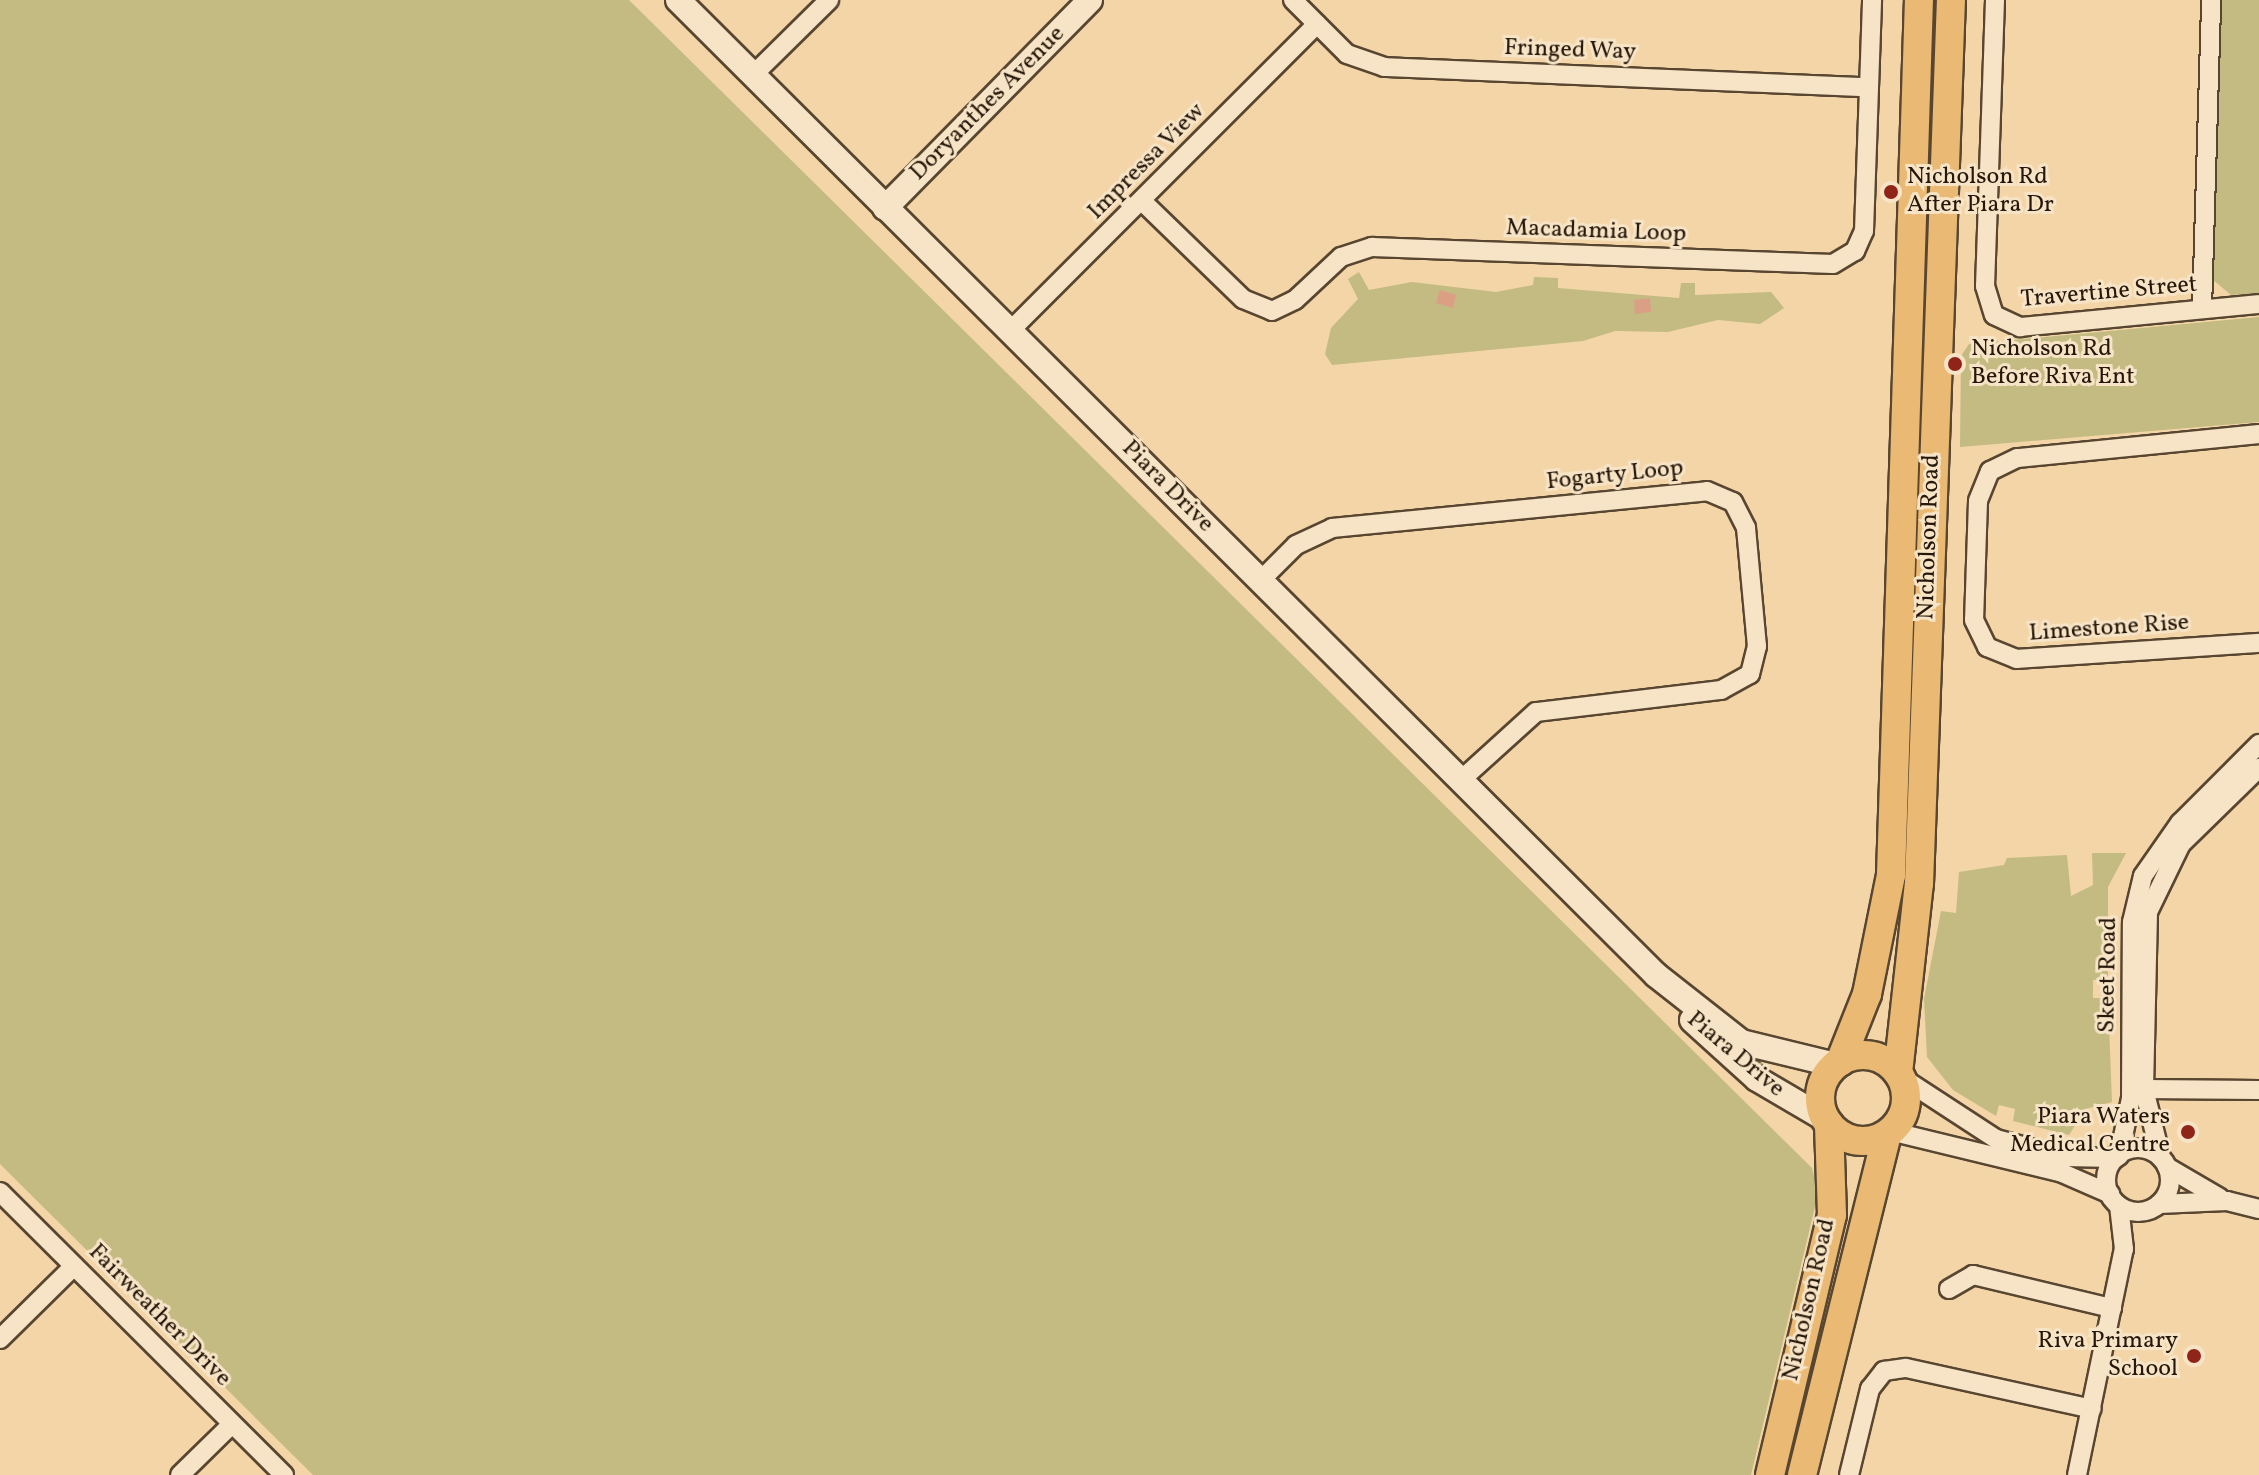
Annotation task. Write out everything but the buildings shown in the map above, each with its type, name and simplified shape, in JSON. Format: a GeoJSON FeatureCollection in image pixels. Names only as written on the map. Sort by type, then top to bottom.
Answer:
{"type":"FeatureCollection","features":[{"type":"Feature","properties":{"kind":"main road","name":"Nicholson Road"},"geometry":{"type":"LineString","coordinates":[[1838,1063],[1871,982],[1891,875],[1919,0]]}},
{"type":"Feature","properties":{"kind":"main road","name":"Nicholson Road"},"geometry":{"type":"LineString","coordinates":[[1899,1075],[1919,884],[1951,0]]}},
{"type":"Feature","properties":{"kind":"main road"},"geometry":{"type":"LineString","coordinates":[[1867,1055],[1899,1075],[1905,1108],[1888,1132],[1861,1140],[1828,1122],[1820,1094],[1838,1063],[1867,1055]]}},
{"type":"Feature","properties":{"kind":"main road","name":"Nicholson Road"},"geometry":{"type":"LineString","coordinates":[[1770,1475],[1832,1215],[1828,1122]]}},
{"type":"Feature","properties":{"kind":"main road","name":"Nicholson Road"},"geometry":{"type":"LineString","coordinates":[[1802,1475],[1888,1132]]}},
{"type":"Feature","properties":{"kind":"street","name":"Piara Drive"},"geometry":{"type":"LineString","coordinates":[[678,0],[1462,779],[1656,975],[1726,1055],[1828,1122]]}},
{"type":"Feature","properties":{"kind":"street"},"geometry":{"type":"LineString","coordinates":[[753,75],[829,0]]}},
{"type":"Feature","properties":{"kind":"street","name":"Doryanthes Avenue"},"geometry":{"type":"LineString","coordinates":[[885,208],[1090,0]]}},
{"type":"Feature","properties":{"kind":"street","name":"Fringed Way"},"geometry":{"type":"LineString","coordinates":[[1293,0],[1347,54],[1384,67],[1869,87]]}},
{"type":"Feature","properties":{"kind":"street","name":"Macadamia Loop"},"geometry":{"type":"LineString","coordinates":[[1143,202],[1243,299],[1272,311],[1295,300],[1341,257],[1372,247],[1833,264],[1855,251],[1864,231],[1872,0]]}},
{"type":"Feature","properties":{"kind":"street","name":"Travertine Street"},"geometry":{"type":"LineString","coordinates":[[1995,0],[1985,286],[1994,315],[2020,327],[2259,304]]}},
{"type":"Feature","properties":{"kind":"street"},"geometry":{"type":"LineString","coordinates":[[2202,309],[2211,0]]}},
{"type":"Feature","properties":{"kind":"street","name":"Impressa View"},"geometry":{"type":"LineString","coordinates":[[1010,331],[1143,202],[1317,24]]}},
{"type":"Feature","properties":{"kind":"street","name":"Limestone Rise"},"geometry":{"type":"LineString","coordinates":[[2259,434],[2017,458],[1990,471],[1978,501],[1974,620],[1987,647],[2017,659],[2259,643]]}},
{"type":"Feature","properties":{"kind":"street","name":"Fogarty Loop"},"geometry":{"type":"LineString","coordinates":[[1261,580],[1296,545],[1332,528],[1707,491],[1733,502],[1746,528],[1757,646],[1750,674],[1721,690],[1536,712],[1462,779]]}},
{"type":"Feature","properties":{"kind":"street","name":"Skeet Road"},"geometry":{"type":"LineString","coordinates":[[2117,1157],[2131,1098],[2132,922],[2143,876],[2180,823],[2259,744]]}},
{"type":"Feature","properties":{"kind":"street","name":"Skeet Road"},"geometry":{"type":"LineString","coordinates":[[2164,1163],[2144,1089],[2145,938],[2157,884],[2181,844],[2259,768]]}},
{"type":"Feature","properties":{"kind":"street","name":"Piara Drive"},"geometry":{"type":"LineString","coordinates":[[1656,975],[1741,1042],[1838,1063]]}},
{"type":"Feature","properties":{"kind":"street"},"geometry":{"type":"LineString","coordinates":[[1899,1075],[1996,1139],[2064,1157],[2117,1157],[2139,1149],[2227,1201],[2259,1209]]}},
{"type":"Feature","properties":{"kind":"street"},"geometry":{"type":"LineString","coordinates":[[2144,1089],[2259,1090]]}},
{"type":"Feature","properties":{"kind":"street"},"geometry":{"type":"LineString","coordinates":[[1888,1132],[2069,1174],[2115,1200],[2154,1207],[2227,1201]]}},
{"type":"Feature","properties":{"kind":"street"},"geometry":{"type":"LineString","coordinates":[[2077,1475],[2124,1249],[2107,1175],[2117,1157]]}},
{"type":"Feature","properties":{"kind":"street"},"geometry":{"type":"LineString","coordinates":[[2124,1249],[2169,1187],[2164,1163]]}},
{"type":"Feature","properties":{"kind":"street","name":"Fairweather Drive"},"geometry":{"type":"LineString","coordinates":[[0,1192],[284,1475]]}},
{"type":"Feature","properties":{"kind":"street"},"geometry":{"type":"LineString","coordinates":[[0,1339],[74,1266]]}},
{"type":"Feature","properties":{"kind":"street"},"geometry":{"type":"LineString","coordinates":[[1949,1289],[1973,1275],[2112,1308]]}},
{"type":"Feature","properties":{"kind":"street"},"geometry":{"type":"LineString","coordinates":[[1849,1475],[1870,1389],[1884,1371],[1906,1368],[2092,1409]]}},
{"type":"Feature","properties":{"kind":"street"},"geometry":{"type":"LineString","coordinates":[[180,1475],[232,1424]]}},
{"type":"Feature","properties":{"kind":"shaded area"},"geometry":{"type":"Polygon","coordinates":[[[0,0],[629,0],[1812,1168],[1818,1194],[1751,1475],[313,1475],[0,1164],[0,0]]]}},
{"type":"Feature","properties":{"kind":"shaded area"},"geometry":{"type":"Polygon","coordinates":[[[2219,0],[2259,0],[2259,293],[2231,295],[2212,279],[2219,0]]]}},
{"type":"Feature","properties":{"kind":"shaded area"},"geometry":{"type":"Polygon","coordinates":[[[1359,272],[1369,290],[1412,282],[1496,292],[1533,285],[1534,277],[1558,278],[1558,288],[1679,298],[1681,283],[1695,283],[1695,295],[1771,292],[1784,308],[1760,324],[1718,320],[1668,332],[1615,331],[1583,341],[1332,365],[1325,354],[1331,328],[1358,299],[1348,279],[1359,272]]]}},
{"type":"Feature","properties":{"kind":"shaded area"},"geometry":{"type":"Polygon","coordinates":[[[2259,317],[2259,422],[1960,447],[1961,356],[1969,344],[2259,317]]]}},
{"type":"Feature","properties":{"kind":"shaded area"},"geometry":{"type":"Polygon","coordinates":[[[2092,853],[2126,853],[2108,887],[2108,979],[2093,980],[2093,998],[2108,998],[2112,1102],[2085,1109],[2069,1135],[2013,1121],[2015,1109],[1999,1105],[1996,1116],[1953,1090],[1927,1057],[1924,999],[1941,911],[1956,913],[1959,872],[2004,865],[2007,858],[2067,855],[2071,896],[2093,885],[2092,853]]]}},
{"type":"Feature","properties":{"kind":"place","name":"Nicholson Rd After Piara Dr"},"geometry":{"type":"Point","coordinates":[1891,192]}},
{"type":"Feature","properties":{"kind":"place","name":"Nicholson Rd Before Riva Ent"},"geometry":{"type":"Point","coordinates":[1955,364]}},
{"type":"Feature","properties":{"kind":"place","name":"Piara Waters Medical Centre"},"geometry":{"type":"Point","coordinates":[2188,1132]}},
{"type":"Feature","properties":{"kind":"place","name":"Riva Primary School"},"geometry":{"type":"Point","coordinates":[2194,1356]}}]}
